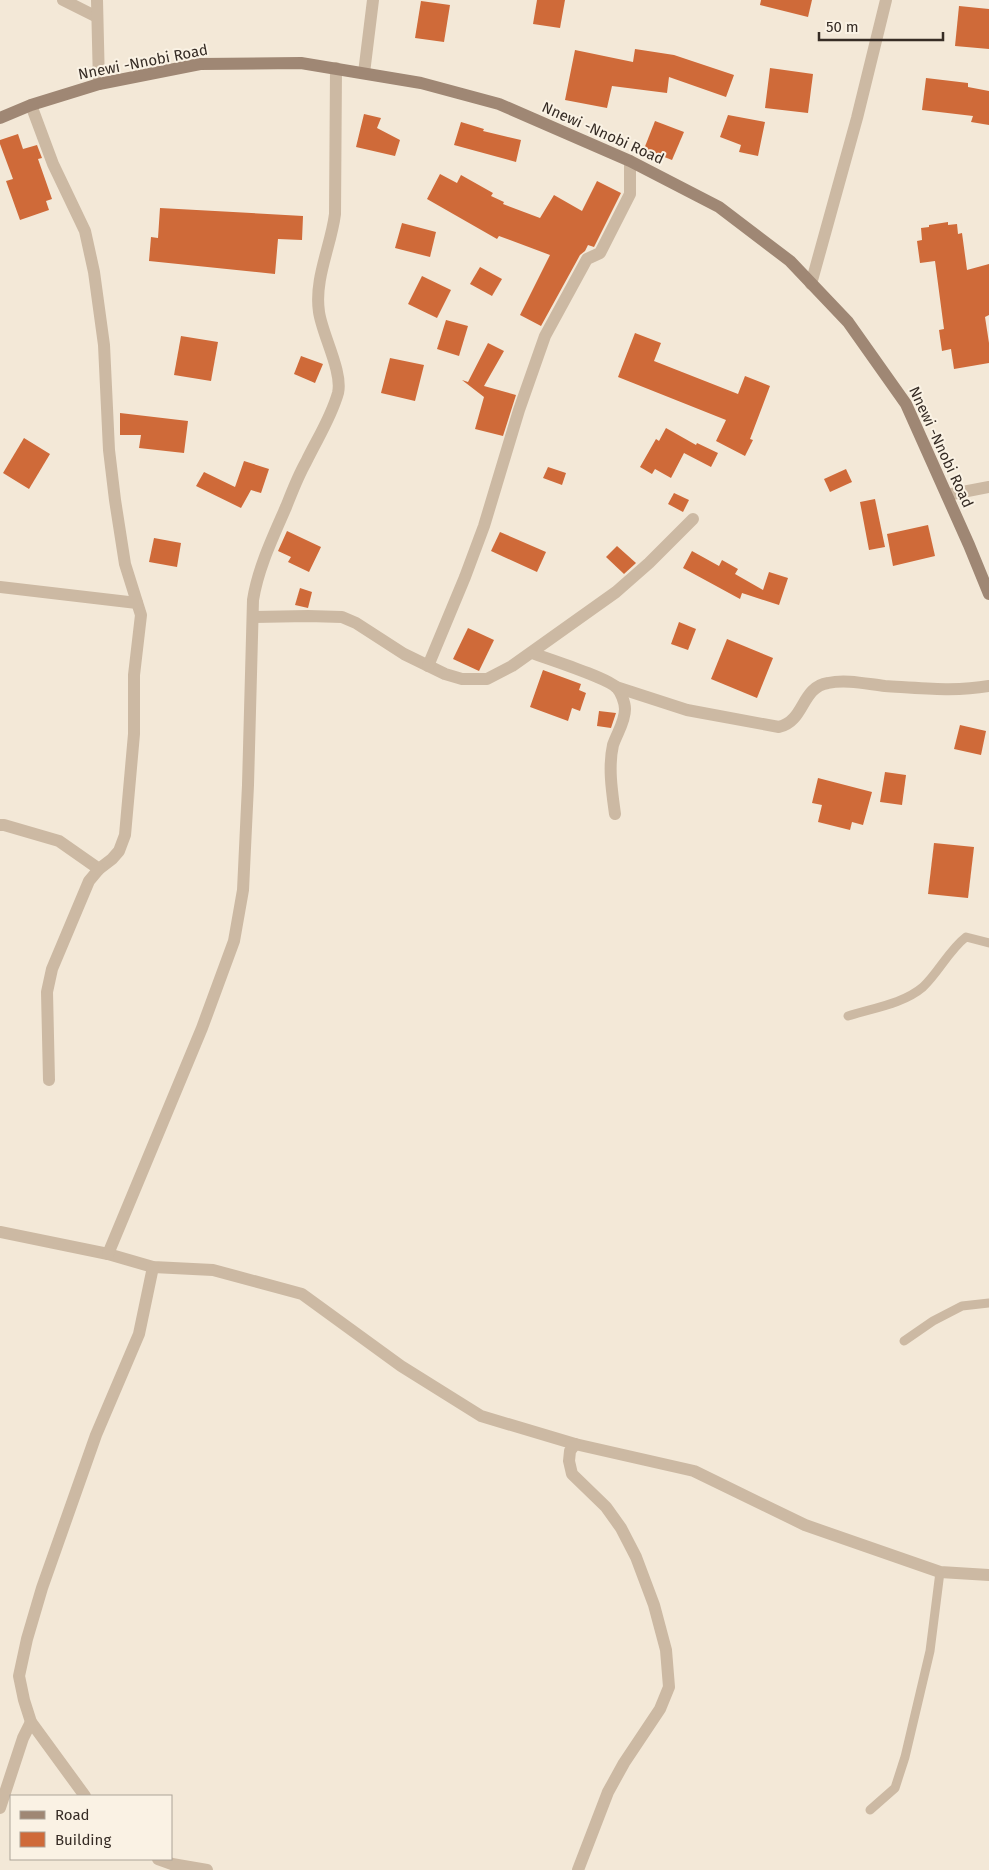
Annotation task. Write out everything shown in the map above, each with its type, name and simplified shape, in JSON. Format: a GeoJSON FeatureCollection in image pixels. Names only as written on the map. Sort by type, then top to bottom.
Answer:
{"type":"FeatureCollection","features":[{"type":"Feature","properties":{"kind":"main road","name":"Nnewi -Nnobi Road"},"geometry":{"type":"LineString","coordinates":[[0,118],[31,105],[99,84],[200,64],[301,63],[421,83],[499,104],[630,161],[719,206],[790,261],[848,322],[906,404],[989,594]]}},
{"type":"Feature","properties":{"kind":"street"},"geometry":{"type":"LineString","coordinates":[[63,0],[97,17]]}},
{"type":"Feature","properties":{"kind":"street"},"geometry":{"type":"LineString","coordinates":[[97,0],[99,84]]}},
{"type":"Feature","properties":{"kind":"street"},"geometry":{"type":"LineString","coordinates":[[364,73],[373,0]]}},
{"type":"Feature","properties":{"kind":"street"},"geometry":{"type":"LineString","coordinates":[[812,284],[857,118],[886,0]]}},
{"type":"Feature","properties":{"kind":"street"},"geometry":{"type":"LineString","coordinates":[[108,1254],[202,1028],[234,941],[243,890],[253,600],[256,582],[304,464],[332,413],[338,390],[337,372],[319,311],[319,285],[333,230],[336,68]]}},
{"type":"Feature","properties":{"kind":"street"},"geometry":{"type":"LineString","coordinates":[[31,105],[53,164],[85,230],[94,272],[104,345],[109,450],[115,500],[125,564],[141,615],[134,676],[134,734],[125,835],[119,851],[89,881],[52,969],[47,992],[49,1080]]}},
{"type":"Feature","properties":{"kind":"street"},"geometry":{"type":"LineString","coordinates":[[428,666],[484,526],[519,410],[545,336],[587,258],[600,253],[630,194],[630,161]]}},
{"type":"Feature","properties":{"kind":"street"},"geometry":{"type":"LineString","coordinates":[[947,495],[989,487]]}},
{"type":"Feature","properties":{"kind":"street"},"geometry":{"type":"LineString","coordinates":[[253,618],[342,617],[356,623],[404,654],[445,674],[462,679],[487,679],[532,653],[616,592],[649,563],[693,519]]}},
{"type":"Feature","properties":{"kind":"street"},"geometry":{"type":"LineString","coordinates":[[0,587],[137,603]]}},
{"type":"Feature","properties":{"kind":"street"},"geometry":{"type":"LineString","coordinates":[[532,653],[604,680],[616,687],[687,710],[779,727],[789,725],[817,686],[828,683],[939,688],[978,688],[989,686]]}},
{"type":"Feature","properties":{"kind":"street"},"geometry":{"type":"LineString","coordinates":[[615,814],[611,782],[613,746],[622,726],[626,708],[616,687]]}},
{"type":"Feature","properties":{"kind":"street"},"geometry":{"type":"LineString","coordinates":[[0,825],[59,841],[99,869]]}},
{"type":"Feature","properties":{"kind":"street"},"geometry":{"type":"LineString","coordinates":[[0,1232],[108,1254],[153,1267],[212,1270],[302,1294],[401,1366],[481,1416],[575,1444],[694,1471],[805,1525],[940,1572],[989,1575]]}},
{"type":"Feature","properties":{"kind":"street"},"geometry":{"type":"LineString","coordinates":[[84,1795],[31,1722],[19,1676],[27,1639],[42,1588],[96,1435],[139,1334],[153,1267]]}},
{"type":"Feature","properties":{"kind":"street"},"geometry":{"type":"LineString","coordinates":[[575,1444],[570,1451],[569,1462],[572,1474],[606,1507],[621,1528],[636,1557],[654,1605],[666,1650],[670,1687],[660,1709],[624,1763],[608,1792],[578,1870]]}},
{"type":"Feature","properties":{"kind":"street"},"geometry":{"type":"LineString","coordinates":[[0,1808],[23,1738],[31,1722]]}},
{"type":"Feature","properties":{"kind":"street"},"geometry":{"type":"LineString","coordinates":[[161,1860],[206,1870]]}},
{"type":"Feature","properties":{"kind":"lane"},"geometry":{"type":"LineString","coordinates":[[848,1016],[900,1001],[922,987],[946,962],[958,943],[966,937],[989,943]]}},
{"type":"Feature","properties":{"kind":"lane"},"geometry":{"type":"LineString","coordinates":[[904,1341],[933,1321],[962,1306],[989,1303]]}},
{"type":"Feature","properties":{"kind":"lane"},"geometry":{"type":"LineString","coordinates":[[870,1810],[895,1788],[906,1756],[910,1730],[930,1651],[940,1572]]}},
{"type":"Feature","properties":{"kind":"building"},"geometry":{"type":"Polygon","coordinates":[[[537,0],[565,0],[560,28],[533,24],[537,0]]]}},
{"type":"Feature","properties":{"kind":"building"},"geometry":{"type":"Polygon","coordinates":[[[761,0],[812,0],[808,17],[760,5],[761,0]]]}},
{"type":"Feature","properties":{"kind":"building"},"geometry":{"type":"Polygon","coordinates":[[[421,1],[450,5],[444,42],[415,38],[421,1]]]}},
{"type":"Feature","properties":{"kind":"building"},"geometry":{"type":"Polygon","coordinates":[[[959,6],[989,9],[989,49],[955,46],[959,6]]]}},
{"type":"Feature","properties":{"kind":"building"},"geometry":{"type":"Polygon","coordinates":[[[635,49],[674,55],[734,75],[726,97],[669,77],[667,93],[612,86],[607,108],[565,100],[575,50],[633,62],[635,49]]]}},
{"type":"Feature","properties":{"kind":"building"},"geometry":{"type":"Polygon","coordinates":[[[770,68],[813,74],[808,113],[765,108],[770,68]]]}},
{"type":"Feature","properties":{"kind":"building"},"geometry":{"type":"Polygon","coordinates":[[[926,78],[968,83],[968,87],[989,91],[989,125],[971,122],[973,116],[922,110],[926,78]]]}},
{"type":"Feature","properties":{"kind":"building"},"geometry":{"type":"Polygon","coordinates":[[[364,114],[381,118],[377,128],[400,140],[395,156],[356,147],[364,114]]]}},
{"type":"Feature","properties":{"kind":"building"},"geometry":{"type":"Polygon","coordinates":[[[728,115],[765,122],[758,156],[739,152],[741,145],[720,137],[728,115]]]}},
{"type":"Feature","properties":{"kind":"building"},"geometry":{"type":"Polygon","coordinates":[[[655,121],[684,132],[672,160],[644,149],[655,121]]]}},
{"type":"Feature","properties":{"kind":"building"},"geometry":{"type":"Polygon","coordinates":[[[461,122],[484,129],[483,131],[521,140],[516,162],[454,145],[461,122]]]}},
{"type":"Feature","properties":{"kind":"building"},"geometry":{"type":"Polygon","coordinates":[[[18,134],[23,149],[37,145],[42,158],[38,159],[52,199],[46,201],[49,210],[20,220],[6,181],[13,179],[0,144],[0,140],[18,134]]]}},
{"type":"Feature","properties":{"kind":"building"},"geometry":{"type":"Polygon","coordinates":[[[440,174],[457,183],[461,175],[493,193],[491,196],[504,202],[503,204],[540,218],[554,195],[582,211],[597,181],[621,193],[594,247],[588,245],[580,255],[541,326],[520,315],[550,255],[499,236],[497,239],[427,199],[440,174]]]}},
{"type":"Feature","properties":{"kind":"building"},"geometry":{"type":"Polygon","coordinates":[[[160,208],[303,216],[302,240],[278,239],[275,274],[149,261],[151,237],[158,238],[160,208]]]}},
{"type":"Feature","properties":{"kind":"building"},"geometry":{"type":"Polygon","coordinates":[[[948,222],[948,225],[957,224],[958,234],[962,233],[967,270],[989,264],[989,315],[985,317],[989,343],[989,363],[954,369],[951,349],[942,351],[939,330],[944,329],[935,261],[920,263],[917,241],[922,240],[921,228],[948,222]]]}},
{"type":"Feature","properties":{"kind":"building"},"geometry":{"type":"Polygon","coordinates":[[[402,223],[436,232],[430,257],[395,248],[402,223]]]}},
{"type":"Feature","properties":{"kind":"building"},"geometry":{"type":"Polygon","coordinates":[[[480,267],[502,279],[492,296],[470,284],[480,267]]]}},
{"type":"Feature","properties":{"kind":"building"},"geometry":{"type":"Polygon","coordinates":[[[422,276],[451,290],[437,318],[408,304],[422,276]]]}},
{"type":"Feature","properties":{"kind":"building"},"geometry":{"type":"Polygon","coordinates":[[[446,320],[468,326],[459,356],[437,349],[446,320]]]}},
{"type":"Feature","properties":{"kind":"building"},"geometry":{"type":"Polygon","coordinates":[[[635,333],[661,343],[654,361],[738,394],[745,376],[770,386],[750,439],[753,440],[745,456],[716,441],[726,420],[618,377],[635,333]]]}},
{"type":"Feature","properties":{"kind":"building"},"geometry":{"type":"Polygon","coordinates":[[[181,336],[218,342],[211,381],[174,375],[181,336]]]}},
{"type":"Feature","properties":{"kind":"building"},"geometry":{"type":"Polygon","coordinates":[[[488,343],[504,351],[484,386],[516,395],[503,436],[475,429],[484,397],[462,380],[468,382],[488,343]]]}},
{"type":"Feature","properties":{"kind":"building"},"geometry":{"type":"Polygon","coordinates":[[[301,356],[323,364],[315,383],[294,374],[301,356]]]}},
{"type":"Feature","properties":{"kind":"building"},"geometry":{"type":"Polygon","coordinates":[[[390,358],[424,365],[415,401],[381,393],[390,358]]]}},
{"type":"Feature","properties":{"kind":"building"},"geometry":{"type":"Polygon","coordinates":[[[120,413],[188,421],[184,453],[139,448],[141,435],[120,435],[120,413]]]}},
{"type":"Feature","properties":{"kind":"building"},"geometry":{"type":"Polygon","coordinates":[[[666,428],[696,445],[697,443],[718,453],[711,467],[684,453],[671,478],[655,469],[652,474],[640,467],[656,439],[659,441],[666,428]]]}},
{"type":"Feature","properties":{"kind":"building"},"geometry":{"type":"Polygon","coordinates":[[[24,438],[50,454],[29,489],[3,473],[24,438]]]}},
{"type":"Feature","properties":{"kind":"building"},"geometry":{"type":"Polygon","coordinates":[[[244,461],[269,469],[261,493],[251,490],[241,508],[196,486],[204,472],[235,487],[244,461]]]}},
{"type":"Feature","properties":{"kind":"building"},"geometry":{"type":"Polygon","coordinates":[[[548,467],[566,473],[562,485],[543,478],[548,467]]]}},
{"type":"Feature","properties":{"kind":"building"},"geometry":{"type":"Polygon","coordinates":[[[846,469],[852,482],[830,492],[824,479],[846,469]]]}},
{"type":"Feature","properties":{"kind":"building"},"geometry":{"type":"Polygon","coordinates":[[[674,493],[689,500],[683,512],[668,504],[674,493]]]}},
{"type":"Feature","properties":{"kind":"building"},"geometry":{"type":"Polygon","coordinates":[[[875,499],[885,547],[869,550],[860,502],[875,499]]]}},
{"type":"Feature","properties":{"kind":"building"},"geometry":{"type":"Polygon","coordinates":[[[928,525],[935,556],[893,566],[887,534],[928,525]]]}},
{"type":"Feature","properties":{"kind":"building"},"geometry":{"type":"Polygon","coordinates":[[[287,531],[321,547],[309,572],[288,562],[291,557],[278,551],[287,531]]]}},
{"type":"Feature","properties":{"kind":"building"},"geometry":{"type":"Polygon","coordinates":[[[500,532],[546,552],[537,572],[491,551],[500,532]]]}},
{"type":"Feature","properties":{"kind":"building"},"geometry":{"type":"Polygon","coordinates":[[[154,538],[181,543],[177,567],[149,562],[154,538]]]}},
{"type":"Feature","properties":{"kind":"building"},"geometry":{"type":"Polygon","coordinates":[[[617,546],[636,563],[624,574],[606,557],[617,546]]]}},
{"type":"Feature","properties":{"kind":"building"},"geometry":{"type":"Polygon","coordinates":[[[692,551],[719,566],[722,560],[738,569],[735,574],[763,590],[769,572],[788,578],[779,605],[742,593],[740,599],[683,568],[692,551]]]}},
{"type":"Feature","properties":{"kind":"building"},"geometry":{"type":"Polygon","coordinates":[[[300,588],[312,592],[308,608],[295,605],[300,588]]]}},
{"type":"Feature","properties":{"kind":"building"},"geometry":{"type":"Polygon","coordinates":[[[679,622],[696,629],[688,650],[671,644],[679,622]]]}},
{"type":"Feature","properties":{"kind":"building"},"geometry":{"type":"Polygon","coordinates":[[[468,628],[494,640],[479,671],[453,659],[468,628]]]}},
{"type":"Feature","properties":{"kind":"building"},"geometry":{"type":"Polygon","coordinates":[[[727,639],[773,658],[757,698],[711,679],[727,639]]]}},
{"type":"Feature","properties":{"kind":"building"},"geometry":{"type":"Polygon","coordinates":[[[543,670],[581,684],[579,690],[586,693],[580,711],[572,708],[568,721],[530,707],[543,670]]]}},
{"type":"Feature","properties":{"kind":"building"},"geometry":{"type":"Polygon","coordinates":[[[599,711],[616,713],[611,728],[597,726],[599,711]]]}},
{"type":"Feature","properties":{"kind":"building"},"geometry":{"type":"Polygon","coordinates":[[[960,725],[986,731],[981,755],[954,749],[960,725]]]}},
{"type":"Feature","properties":{"kind":"building"},"geometry":{"type":"Polygon","coordinates":[[[885,772],[906,775],[902,805],[880,802],[885,772]]]}},
{"type":"Feature","properties":{"kind":"building"},"geometry":{"type":"Polygon","coordinates":[[[818,778],[872,792],[863,825],[852,822],[850,830],[818,822],[822,805],[812,803],[818,778]]]}},
{"type":"Feature","properties":{"kind":"building"},"geometry":{"type":"Polygon","coordinates":[[[934,843],[974,847],[968,898],[928,894],[934,843]]]}}]}
